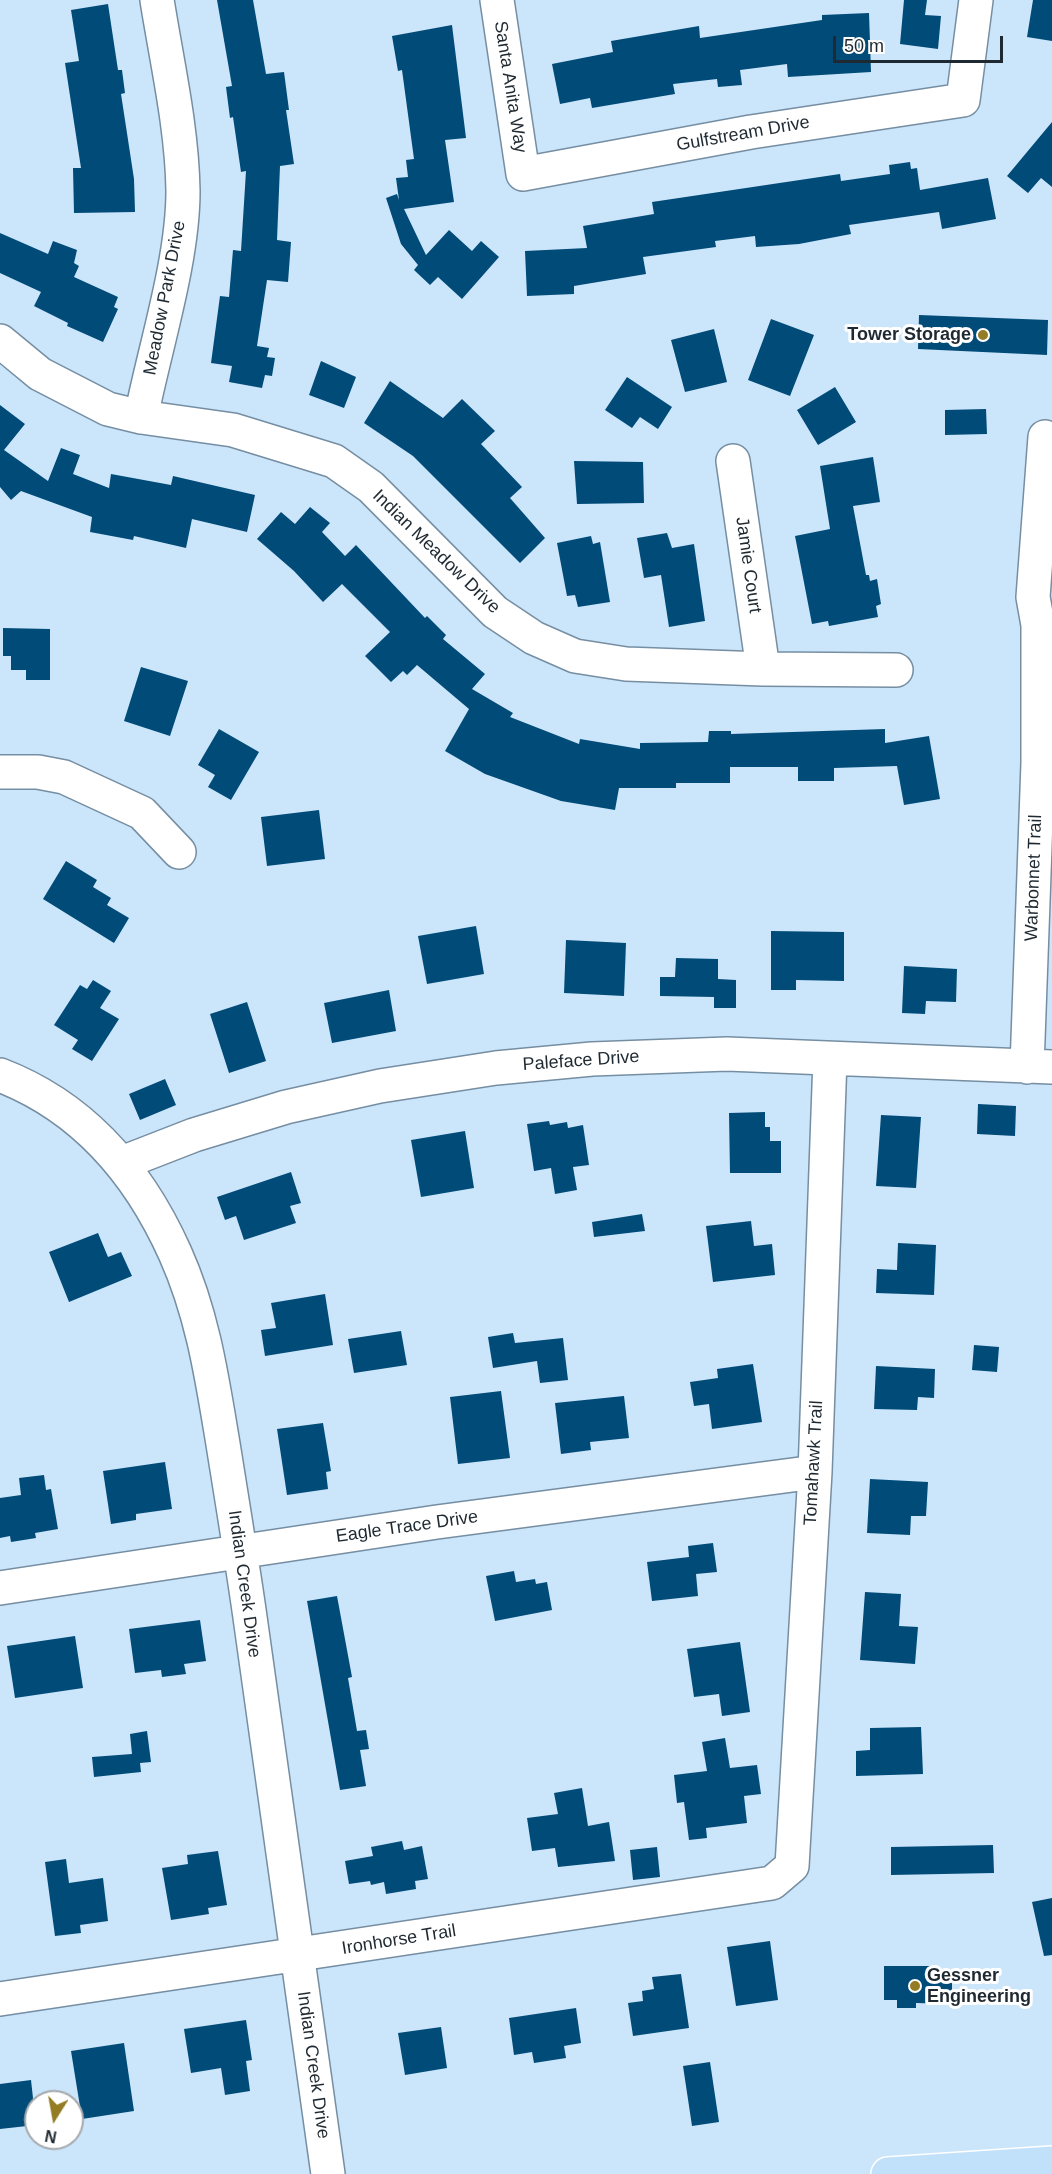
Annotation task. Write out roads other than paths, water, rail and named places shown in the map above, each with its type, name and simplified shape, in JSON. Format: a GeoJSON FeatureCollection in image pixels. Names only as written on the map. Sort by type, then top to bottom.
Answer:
{"type":"FeatureCollection","features":[{"type":"Feature","properties":{"kind":"main road"},"geometry":{"type":"LineString","coordinates":[[888,2174],[1052,2163]]}},
{"type":"Feature","properties":{"kind":"street","name":"Meadow Park Drive"},"geometry":{"type":"LineString","coordinates":[[141,417],[178,244],[183,193],[180,147],[157,0]]}},
{"type":"Feature","properties":{"kind":"street","name":"Santa Anita Way"},"geometry":{"type":"LineString","coordinates":[[497,0],[523,174]]}},
{"type":"Feature","properties":{"kind":"street","name":"Gulfstream Drive"},"geometry":{"type":"LineString","coordinates":[[523,174],[751,132],[963,100],[976,0]]}},
{"type":"Feature","properties":{"kind":"street","name":"Indian Meadow Drive"},"geometry":{"type":"LineString","coordinates":[[0,341],[40,374],[108,409],[141,417],[232,430],[334,461],[371,487],[495,612],[534,638],[575,656],[626,664],[763,669],[896,670]]}},
{"type":"Feature","properties":{"kind":"street","name":"Warbonnet Trail"},"geometry":{"type":"LineString","coordinates":[[1040,1067],[1038,625],[1033,597],[1045,437]]}},
{"type":"Feature","properties":{"kind":"street","name":"Jamie Court"},"geometry":{"type":"LineString","coordinates":[[734,461],[763,669]]}},
{"type":"Feature","properties":{"kind":"street"},"geometry":{"type":"LineString","coordinates":[[0,772],[38,772],[64,777],[142,813],[179,852]]}},
{"type":"Feature","properties":{"kind":"street","name":"Paleface Drive"},"geometry":{"type":"LineString","coordinates":[[122,1162],[194,1135],[285,1107],[380,1086],[496,1068],[592,1059],[727,1054],[1040,1067]]}},
{"type":"Feature","properties":{"kind":"street","name":"Tomahawk Trail"},"geometry":{"type":"LineString","coordinates":[[792,1866],[815,1472],[830,1059]]}},
{"type":"Feature","properties":{"kind":"street","name":"Indian Creek Drive"},"geometry":{"type":"LineString","coordinates":[[0,1074],[56,1103],[94,1131],[122,1162],[157,1216],[175,1253],[203,1330],[240,1551],[328,2174]]}},
{"type":"Feature","properties":{"kind":"street","name":"Eagle Trace Drive"},"geometry":{"type":"LineString","coordinates":[[0,1588],[448,1520],[815,1472]]}},
{"type":"Feature","properties":{"kind":"street","name":"Ironhorse Trail"},"geometry":{"type":"LineString","coordinates":[[0,2000],[772,1883],[792,1866]]}},
{"type":"Feature","properties":{"kind":"place","name":"Tower Storage"},"geometry":{"type":"Point","coordinates":[983,335]}},
{"type":"Feature","properties":{"kind":"place","name":"Gessner Engineering"},"geometry":{"type":"Point","coordinates":[915,1986]}}]}
